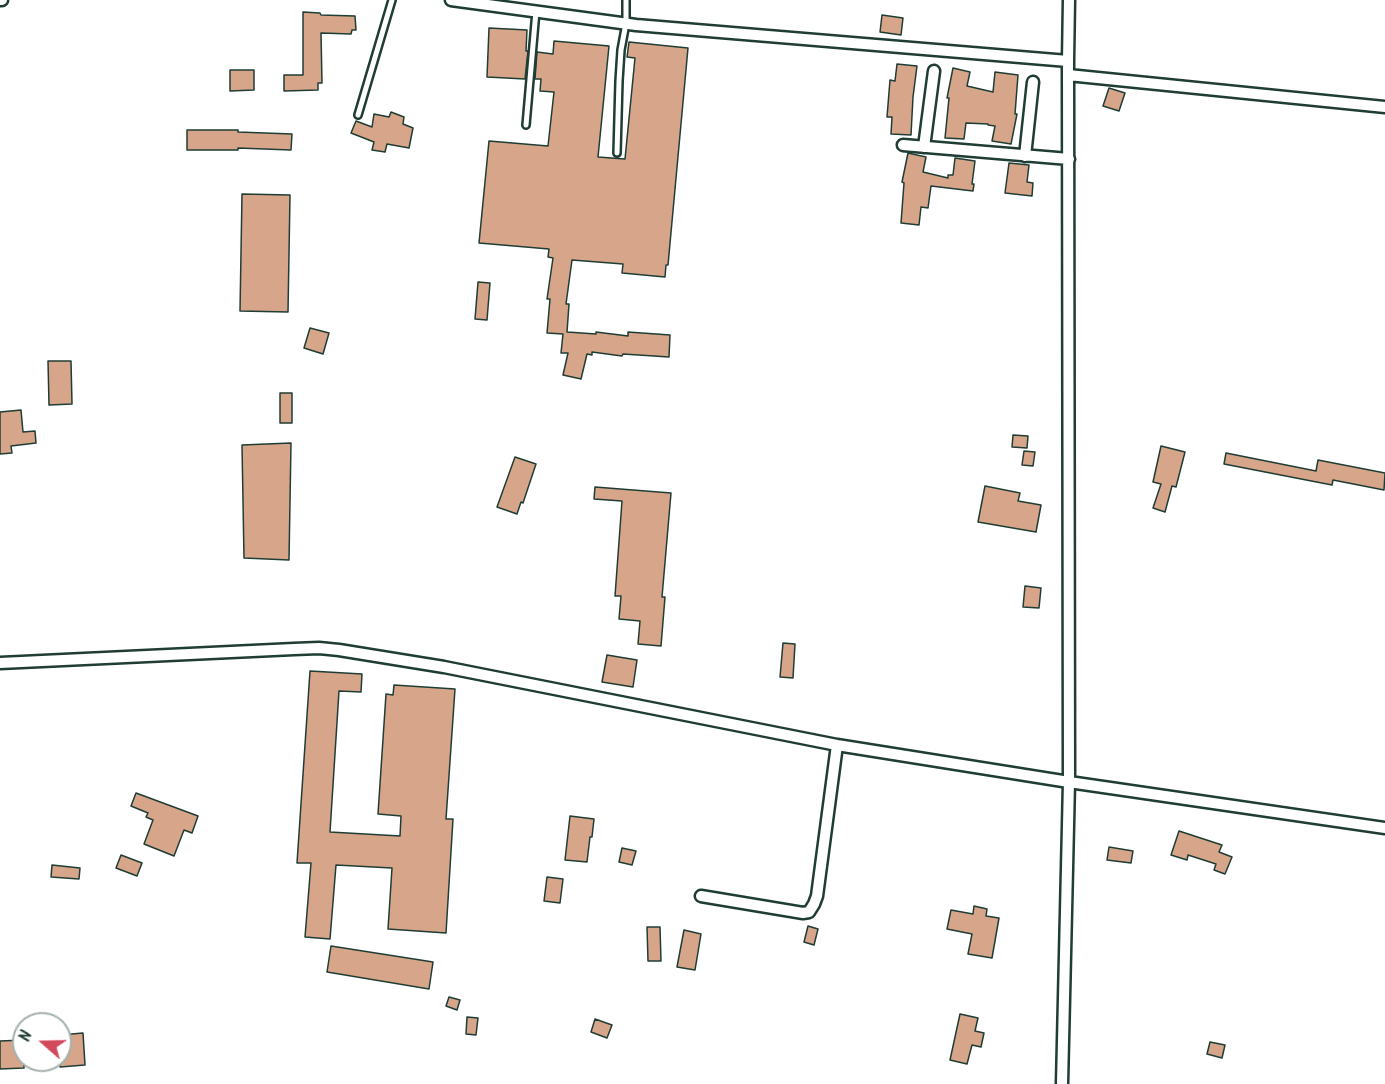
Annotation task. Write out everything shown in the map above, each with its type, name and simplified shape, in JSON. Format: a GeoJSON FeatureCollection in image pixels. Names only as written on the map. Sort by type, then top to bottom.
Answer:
{"type":"FeatureCollection","features":[{"type":"Feature","properties":{"kind":"street"},"geometry":{"type":"LineString","coordinates":[[450,0],[626,23],[1068,61]]}},
{"type":"Feature","properties":{"kind":"street"},"geometry":{"type":"LineString","coordinates":[[1062,1084],[1070,782],[1069,0]]}},
{"type":"Feature","properties":{"kind":"street"},"geometry":{"type":"LineString","coordinates":[[924,147],[934,71]]}},
{"type":"Feature","properties":{"kind":"street"},"geometry":{"type":"LineString","coordinates":[[1068,75],[1385,107]]}},
{"type":"Feature","properties":{"kind":"street"},"geometry":{"type":"LineString","coordinates":[[1025,156],[1033,82]]}},
{"type":"Feature","properties":{"kind":"street"},"geometry":{"type":"LineString","coordinates":[[903,145],[1069,159]]}},
{"type":"Feature","properties":{"kind":"street"},"geometry":{"type":"LineString","coordinates":[[0,663],[329,649],[444,667],[837,745],[1385,828]]}},
{"type":"Feature","properties":{"kind":"street"},"geometry":{"type":"LineString","coordinates":[[701,896],[808,912],[817,896],[837,745]]}},
{"type":"Feature","properties":{"kind":"lane"},"geometry":{"type":"LineString","coordinates":[[358,115],[392,0]]}},
{"type":"Feature","properties":{"kind":"lane"},"geometry":{"type":"LineString","coordinates":[[617,153],[619,81],[626,23],[626,0]]}},
{"type":"Feature","properties":{"kind":"lane"},"geometry":{"type":"LineString","coordinates":[[526,125],[536,11]]}},
{"type":"Feature","properties":{"kind":"building"},"geometry":{"type":"Polygon","coordinates":[[[303,12],[355,16],[356,30],[352,30],[351,34],[321,33],[322,83],[318,83],[318,90],[284,91],[284,75],[303,75],[303,12]]]}},
{"type":"Feature","properties":{"kind":"building"},"geometry":{"type":"Polygon","coordinates":[[[882,15],[903,18],[901,35],[880,32],[882,15]]]}},
{"type":"Feature","properties":{"kind":"building"},"geometry":{"type":"Polygon","coordinates":[[[489,28],[527,30],[526,51],[528,51],[525,79],[487,77],[489,28]]]}},
{"type":"Feature","properties":{"kind":"building"},"geometry":{"type":"Polygon","coordinates":[[[554,41],[609,46],[598,157],[625,159],[635,58],[627,57],[629,42],[688,48],[665,277],[622,273],[623,264],[572,260],[566,304],[569,304],[567,332],[596,334],[596,332],[628,336],[628,332],[670,335],[669,357],[623,354],[622,356],[592,352],[592,355],[587,354],[581,379],[563,375],[568,353],[561,353],[563,334],[547,333],[550,299],[547,299],[553,258],[548,257],[549,249],[479,243],[489,141],[548,146],[554,92],[540,91],[541,79],[535,79],[537,52],[553,54],[554,41]]]}},
{"type":"Feature","properties":{"kind":"building"},"geometry":{"type":"Polygon","coordinates":[[[897,64],[917,66],[911,135],[891,134],[892,117],[887,117],[890,80],[895,81],[897,64]]]}},
{"type":"Feature","properties":{"kind":"building"},"geometry":{"type":"Polygon","coordinates":[[[953,68],[970,72],[967,86],[993,92],[995,72],[1018,75],[1015,114],[1017,114],[1011,144],[992,141],[995,126],[988,124],[966,123],[964,139],[945,138],[949,98],[947,98],[953,68]]]}},
{"type":"Feature","properties":{"kind":"building"},"geometry":{"type":"Polygon","coordinates":[[[230,70],[254,70],[254,90],[230,91],[230,70]]]}},
{"type":"Feature","properties":{"kind":"building"},"geometry":{"type":"Polygon","coordinates":[[[1109,88],[1125,93],[1119,111],[1103,106],[1109,88]]]}},
{"type":"Feature","properties":{"kind":"building"},"geometry":{"type":"Polygon","coordinates":[[[391,112],[404,117],[403,124],[413,128],[409,148],[387,144],[385,152],[372,150],[374,142],[351,133],[356,121],[372,127],[374,114],[389,117],[391,112]]]}},
{"type":"Feature","properties":{"kind":"building"},"geometry":{"type":"Polygon","coordinates":[[[187,130],[238,130],[238,132],[292,134],[291,150],[238,148],[238,150],[187,150],[187,130]]]}},
{"type":"Feature","properties":{"kind":"building"},"geometry":{"type":"Polygon","coordinates":[[[908,153],[926,157],[923,172],[948,178],[948,175],[953,175],[955,158],[975,161],[973,191],[931,186],[928,208],[921,207],[919,225],[901,223],[904,183],[902,182],[908,153]]]}},
{"type":"Feature","properties":{"kind":"building"},"geometry":{"type":"Polygon","coordinates":[[[1009,163],[1029,165],[1027,182],[1033,183],[1032,196],[1005,193],[1009,163]]]}},
{"type":"Feature","properties":{"kind":"building"},"geometry":{"type":"Polygon","coordinates":[[[242,194],[290,195],[288,312],[240,311],[242,194]]]}},
{"type":"Feature","properties":{"kind":"building"},"geometry":{"type":"Polygon","coordinates":[[[478,282],[490,283],[487,320],[475,319],[478,282]]]}},
{"type":"Feature","properties":{"kind":"building"},"geometry":{"type":"Polygon","coordinates":[[[310,328],[329,333],[323,354],[304,348],[310,328]]]}},
{"type":"Feature","properties":{"kind":"building"},"geometry":{"type":"Polygon","coordinates":[[[48,361],[71,361],[72,404],[49,405],[48,361]]]}},
{"type":"Feature","properties":{"kind":"building"},"geometry":{"type":"Polygon","coordinates":[[[280,393],[292,393],[292,423],[280,423],[280,393]]]}},
{"type":"Feature","properties":{"kind":"building"},"geometry":{"type":"Polygon","coordinates":[[[21,410],[23,432],[35,431],[36,443],[11,446],[12,453],[0,454],[0,412],[21,410]]]}},
{"type":"Feature","properties":{"kind":"building"},"geometry":{"type":"Polygon","coordinates":[[[1013,435],[1028,436],[1027,448],[1012,447],[1013,435]]]}},
{"type":"Feature","properties":{"kind":"building"},"geometry":{"type":"Polygon","coordinates":[[[291,443],[289,560],[244,558],[242,445],[291,443]]]}},
{"type":"Feature","properties":{"kind":"building"},"geometry":{"type":"Polygon","coordinates":[[[1161,446],[1185,452],[1176,487],[1172,486],[1165,512],[1153,508],[1161,484],[1153,482],[1161,446]]]}},
{"type":"Feature","properties":{"kind":"building"},"geometry":{"type":"Polygon","coordinates":[[[1024,451],[1035,452],[1033,466],[1022,465],[1024,451]]]}},
{"type":"Feature","properties":{"kind":"building"},"geometry":{"type":"Polygon","coordinates":[[[1226,453],[1316,471],[1318,460],[1385,473],[1384,490],[1333,480],[1332,485],[1224,464],[1226,453]]]}},
{"type":"Feature","properties":{"kind":"building"},"geometry":{"type":"Polygon","coordinates":[[[515,457],[536,464],[517,514],[497,507],[515,457]]]}},
{"type":"Feature","properties":{"kind":"building"},"geometry":{"type":"Polygon","coordinates":[[[985,486],[1020,493],[1018,501],[1041,505],[1036,532],[978,522],[985,486]]]}},
{"type":"Feature","properties":{"kind":"building"},"geometry":{"type":"Polygon","coordinates":[[[595,487],[671,493],[662,597],[665,597],[661,646],[638,644],[640,621],[619,619],[621,596],[615,596],[622,501],[594,499],[595,487]]]}},
{"type":"Feature","properties":{"kind":"building"},"geometry":{"type":"Polygon","coordinates":[[[1025,586],[1041,588],[1039,608],[1023,607],[1025,586]]]}},
{"type":"Feature","properties":{"kind":"building"},"geometry":{"type":"Polygon","coordinates":[[[783,643],[795,644],[793,678],[780,677],[783,643]]]}},
{"type":"Feature","properties":{"kind":"building"},"geometry":{"type":"Polygon","coordinates":[[[607,655],[637,660],[633,687],[602,682],[607,655]]]}},
{"type":"Feature","properties":{"kind":"building"},"geometry":{"type":"Polygon","coordinates":[[[310,671],[362,674],[361,692],[339,691],[330,832],[400,836],[401,816],[378,814],[386,694],[393,695],[394,685],[455,689],[446,819],[453,819],[446,933],[388,929],[392,868],[336,865],[330,939],[305,937],[311,863],[297,863],[310,671]]]}},
{"type":"Feature","properties":{"kind":"building"},"geometry":{"type":"Polygon","coordinates":[[[136,793],[198,816],[192,833],[184,830],[174,856],[144,844],[153,820],[146,817],[148,813],[131,806],[136,793]]]}},
{"type":"Feature","properties":{"kind":"building"},"geometry":{"type":"Polygon","coordinates":[[[570,816],[594,819],[587,862],[565,860],[570,816]]]}},
{"type":"Feature","properties":{"kind":"building"},"geometry":{"type":"Polygon","coordinates":[[[1179,831],[1222,845],[1219,852],[1232,857],[1225,874],[1214,870],[1216,864],[1188,855],[1187,860],[1171,855],[1179,831]]]}},
{"type":"Feature","properties":{"kind":"building"},"geometry":{"type":"Polygon","coordinates":[[[1109,847],[1133,851],[1131,863],[1107,860],[1109,847]]]}},
{"type":"Feature","properties":{"kind":"building"},"geometry":{"type":"Polygon","coordinates":[[[622,848],[636,851],[632,865],[619,862],[622,848]]]}},
{"type":"Feature","properties":{"kind":"building"},"geometry":{"type":"Polygon","coordinates":[[[121,855],[142,863],[137,876],[116,868],[121,855]]]}},
{"type":"Feature","properties":{"kind":"building"},"geometry":{"type":"Polygon","coordinates":[[[52,865],[80,868],[79,879],[51,877],[52,865]]]}},
{"type":"Feature","properties":{"kind":"building"},"geometry":{"type":"Polygon","coordinates":[[[547,877],[563,879],[560,903],[544,901],[547,877]]]}},
{"type":"Feature","properties":{"kind":"building"},"geometry":{"type":"Polygon","coordinates":[[[974,906],[987,909],[986,916],[999,918],[992,958],[968,954],[972,934],[947,929],[951,910],[973,914],[974,906]]]}},
{"type":"Feature","properties":{"kind":"building"},"geometry":{"type":"Polygon","coordinates":[[[808,926],[818,929],[814,945],[804,942],[808,926]]]}},
{"type":"Feature","properties":{"kind":"building"},"geometry":{"type":"Polygon","coordinates":[[[647,927],[660,927],[661,961],[648,961],[647,927]]]}},
{"type":"Feature","properties":{"kind":"building"},"geometry":{"type":"Polygon","coordinates":[[[684,930],[701,934],[695,970],[677,967],[684,930]]]}},
{"type":"Feature","properties":{"kind":"building"},"geometry":{"type":"Polygon","coordinates":[[[331,946],[433,962],[429,989],[327,972],[331,946]]]}},
{"type":"Feature","properties":{"kind":"building"},"geometry":{"type":"Polygon","coordinates":[[[449,997],[460,1000],[457,1010],[446,1006],[449,997]]]}},
{"type":"Feature","properties":{"kind":"building"},"geometry":{"type":"Polygon","coordinates":[[[960,1014],[978,1018],[975,1031],[984,1033],[981,1047],[972,1045],[967,1064],[950,1060],[960,1014]]]}},
{"type":"Feature","properties":{"kind":"building"},"geometry":{"type":"Polygon","coordinates":[[[467,1017],[478,1018],[476,1035],[466,1034],[467,1017]]]}},
{"type":"Feature","properties":{"kind":"building"},"geometry":{"type":"Polygon","coordinates":[[[595,1019],[612,1025],[607,1038],[591,1032],[595,1019]]]}},
{"type":"Feature","properties":{"kind":"building"},"geometry":{"type":"Polygon","coordinates":[[[83,1033],[85,1065],[72,1066],[72,1034],[83,1033]]]}},
{"type":"Feature","properties":{"kind":"building"},"geometry":{"type":"Polygon","coordinates":[[[12,1040],[12,1068],[0,1069],[0,1041],[12,1040]]]}},
{"type":"Feature","properties":{"kind":"building"},"geometry":{"type":"Polygon","coordinates":[[[1210,1042],[1225,1045],[1222,1058],[1207,1054],[1210,1042]]]}}]}
